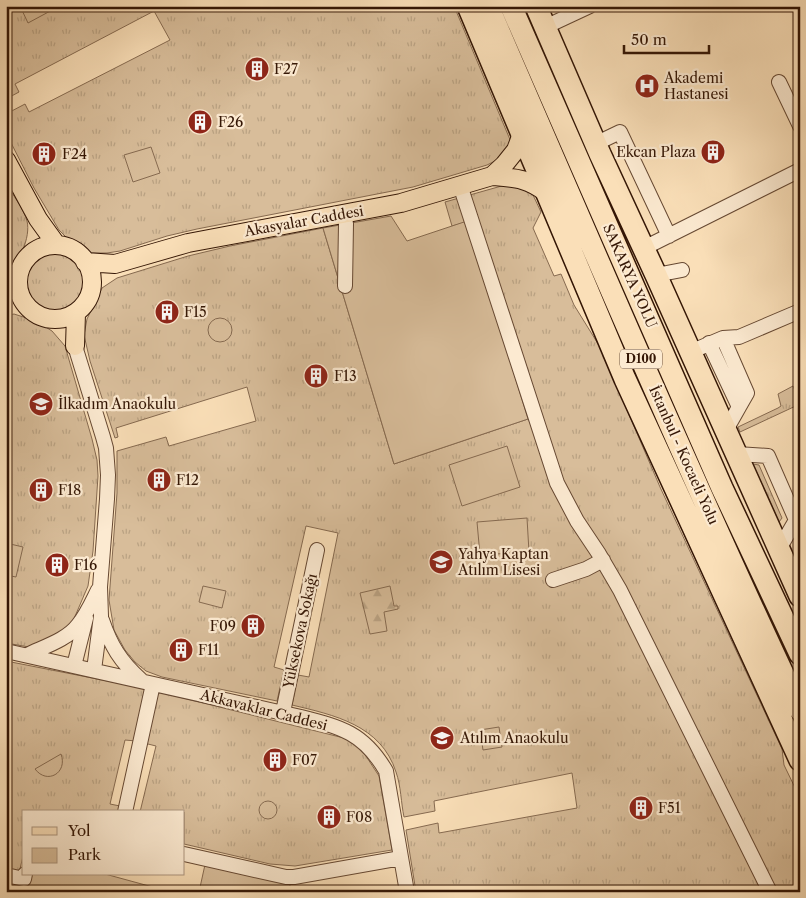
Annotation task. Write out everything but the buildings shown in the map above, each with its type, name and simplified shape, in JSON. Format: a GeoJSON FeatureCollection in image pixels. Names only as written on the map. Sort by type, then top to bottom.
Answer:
{"type":"FeatureCollection","features":[{"type":"Feature","properties":{"kind":"highway"},"geometry":{"type":"LineString","coordinates":[[468,6],[625,379],[800,760]]}},
{"type":"Feature","properties":{"kind":"highway","name":"İstanbul - Kocaeli Yolu"},"geometry":{"type":"LineString","coordinates":[[488,6],[605,279],[800,710]]}},
{"type":"Feature","properties":{"kind":"highway","name":"SAKARYA YOLU"},"geometry":{"type":"LineString","coordinates":[[511,6],[722,488],[800,654]]}},
{"type":"Feature","properties":{"kind":"highway"},"geometry":{"type":"LineString","coordinates":[[536,6],[595,144],[644,248],[800,596]]}},
{"type":"Feature","properties":{"kind":"highway"},"geometry":{"type":"LineString","coordinates":[[605,279],[686,512]]}},
{"type":"Feature","properties":{"kind":"highway"},"geometry":{"type":"LineString","coordinates":[[769,588],[800,639]]}},
{"type":"Feature","properties":{"kind":"main road"},"geometry":{"type":"LineString","coordinates":[[492,176],[504,166],[516,150],[522,134]]}},
{"type":"Feature","properties":{"kind":"main road"},"geometry":{"type":"LineString","coordinates":[[6,160],[38,219],[56,244]]}},
{"type":"Feature","properties":{"kind":"main road"},"geometry":{"type":"LineString","coordinates":[[492,176],[515,178],[533,183],[547,193]]}},
{"type":"Feature","properties":{"kind":"main road","name":"Akasyalar Caddesi"},"geometry":{"type":"LineString","coordinates":[[115,264],[188,243],[401,203],[492,176]]}},
{"type":"Feature","properties":{"kind":"main road"},"geometry":{"type":"LineString","coordinates":[[36,248],[38,219]]}},
{"type":"Feature","properties":{"kind":"main road"},"geometry":{"type":"LineString","coordinates":[[93,284],[85,262],[76,252],[56,244],[36,248],[23,262],[12,285],[19,292],[25,305],[33,313],[41,317],[57,320],[76,314],[87,302],[93,284],[115,264]]}},
{"type":"Feature","properties":{"kind":"main road"},"geometry":{"type":"LineString","coordinates":[[85,262],[115,264]]}},
{"type":"Feature","properties":{"kind":"main road"},"geometry":{"type":"LineString","coordinates":[[6,303],[25,305]]}},
{"type":"Feature","properties":{"kind":"main road"},"geometry":{"type":"LineString","coordinates":[[75,346],[76,314]]}},
{"type":"Feature","properties":{"kind":"main road"},"geometry":{"type":"LineString","coordinates":[[57,320],[75,346]]}},
{"type":"Feature","properties":{"kind":"street"},"geometry":{"type":"LineString","coordinates":[[545,27],[590,6]]}},
{"type":"Feature","properties":{"kind":"street"},"geometry":{"type":"LineString","coordinates":[[779,82],[800,126]]}},
{"type":"Feature","properties":{"kind":"street"},"geometry":{"type":"LineString","coordinates":[[595,144],[620,132],[669,236]]}},
{"type":"Feature","properties":{"kind":"street"},"geometry":{"type":"LineString","coordinates":[[644,248],[800,170]]}},
{"type":"Feature","properties":{"kind":"street"},"geometry":{"type":"LineString","coordinates":[[460,185],[557,484],[576,521],[603,560],[620,590],[770,892]]}},
{"type":"Feature","properties":{"kind":"street"},"geometry":{"type":"LineString","coordinates":[[344,213],[346,224],[345,286]]}},
{"type":"Feature","properties":{"kind":"street"},"geometry":{"type":"LineString","coordinates":[[656,275],[682,270]]}},
{"type":"Feature","properties":{"kind":"street"},"geometry":{"type":"LineString","coordinates":[[690,352],[723,338],[739,337],[800,311]]}},
{"type":"Feature","properties":{"kind":"street"},"geometry":{"type":"LineString","coordinates":[[723,338],[747,393],[726,430]]}},
{"type":"Feature","properties":{"kind":"street"},"geometry":{"type":"LineString","coordinates":[[709,343],[739,406]]}},
{"type":"Feature","properties":{"kind":"street"},"geometry":{"type":"LineString","coordinates":[[74,666],[94,614],[100,587],[107,500],[106,448],[75,346]]}},
{"type":"Feature","properties":{"kind":"street"},"geometry":{"type":"LineString","coordinates":[[737,454],[768,456],[788,501],[796,520],[779,549]]}},
{"type":"Feature","properties":{"kind":"street","name":"Yüksekova Sokağı"},"geometry":{"type":"LineString","coordinates":[[283,712],[317,550]]}},
{"type":"Feature","properties":{"kind":"street"},"geometry":{"type":"LineString","coordinates":[[553,580],[586,569],[603,560]]}},
{"type":"Feature","properties":{"kind":"street"},"geometry":{"type":"LineString","coordinates":[[27,655],[60,639],[94,614]]}},
{"type":"Feature","properties":{"kind":"street"},"geometry":{"type":"LineString","coordinates":[[94,614],[94,670]]}},
{"type":"Feature","properties":{"kind":"street"},"geometry":{"type":"LineString","coordinates":[[94,614],[112,646],[128,668],[147,682],[125,809]]}},
{"type":"Feature","properties":{"kind":"street","name":"Akkavaklar Caddesi"},"geometry":{"type":"LineString","coordinates":[[6,651],[283,712],[342,729],[359,738],[377,755],[386,771],[407,892]]}},
{"type":"Feature","properties":{"kind":"street"},"geometry":{"type":"LineString","coordinates":[[185,854],[286,877],[401,858]]}},
{"type":"Feature","properties":{"kind":"street"},"geometry":{"type":"LineString","coordinates":[[6,875],[24,879],[25,876]]}},
{"type":"Feature","properties":{"kind":"green space"},"geometry":{"type":"Polygon","coordinates":[[[6,6],[454,6],[511,142],[499,159],[487,165],[413,187],[197,229],[167,236],[120,251],[91,253],[72,243],[59,230],[34,188],[6,133],[6,114],[25,104],[29,112],[170,40],[154,11],[15,84],[19,92],[6,99],[6,6]]]}},
{"type":"Feature","properties":{"kind":"green space"},"geometry":{"type":"Polygon","coordinates":[[[20,6],[52,6],[54,9],[28,23],[20,6]]]}},
{"type":"Feature","properties":{"kind":"green space"},"geometry":{"type":"Polygon","coordinates":[[[151,147],[160,173],[133,182],[124,155],[151,147]]]}},
{"type":"Feature","properties":{"kind":"green space"},"geometry":{"type":"Polygon","coordinates":[[[6,183],[23,212],[28,227],[23,250],[11,269],[6,273],[6,183]]]}},
{"type":"Feature","properties":{"kind":"green space"},"geometry":{"type":"Polygon","coordinates":[[[505,185],[524,186],[533,195],[541,212],[533,228],[554,276],[561,274],[574,305],[600,347],[660,487],[782,749],[784,765],[800,798],[800,892],[416,892],[406,830],[438,823],[439,833],[577,808],[572,773],[434,801],[435,811],[404,817],[396,772],[389,756],[379,743],[368,733],[339,718],[292,705],[298,675],[309,677],[338,533],[306,526],[274,667],[284,670],[277,701],[162,677],[146,671],[125,650],[114,630],[109,600],[117,493],[117,451],[166,437],[169,446],[256,421],[247,387],[116,428],[118,437],[115,438],[90,361],[84,335],[87,319],[102,288],[117,278],[188,256],[323,228],[394,464],[528,419],[467,222],[452,226],[445,202],[505,185]]]}},
{"type":"Feature","properties":{"kind":"green space"},"geometry":{"type":"Polygon","coordinates":[[[391,216],[407,241],[467,221],[528,419],[394,464],[323,228],[391,216]]]}},
{"type":"Feature","properties":{"kind":"green space"},"geometry":{"type":"Polygon","coordinates":[[[55,252],[71,257],[76,261],[80,266],[85,282],[80,298],[76,303],[71,307],[55,312],[39,307],[34,303],[30,298],[25,282],[30,266],[34,261],[39,257],[55,252]]]}},
{"type":"Feature","properties":{"kind":"green space"},"geometry":{"type":"Polygon","coordinates":[[[14,314],[36,321],[52,331],[65,346],[92,439],[97,460],[98,476],[93,551],[88,586],[73,621],[58,634],[29,647],[6,643],[6,459],[10,459],[6,425],[6,316],[14,314]]]}},
{"type":"Feature","properties":{"kind":"green space"},"geometry":{"type":"Polygon","coordinates":[[[220,318],[225,319],[231,325],[231,335],[225,341],[220,342],[215,341],[209,335],[208,330],[209,325],[215,319],[220,318]]]}},
{"type":"Feature","properties":{"kind":"green space"},"geometry":{"type":"Polygon","coordinates":[[[793,386],[797,395],[799,395],[800,404],[740,432],[738,427],[781,406],[778,394],[793,386]]]}},
{"type":"Feature","properties":{"kind":"green space"},"geometry":{"type":"Polygon","coordinates":[[[507,446],[520,487],[462,506],[449,465],[507,446]]]}},
{"type":"Feature","properties":{"kind":"green space"},"geometry":{"type":"Polygon","coordinates":[[[753,464],[759,465],[782,518],[779,522],[753,464]]]}},
{"type":"Feature","properties":{"kind":"green space"},"geometry":{"type":"Polygon","coordinates":[[[527,518],[529,552],[480,555],[477,522],[527,518]]]}},
{"type":"Feature","properties":{"kind":"green space"},"geometry":{"type":"Polygon","coordinates":[[[6,543],[23,547],[16,577],[6,575],[6,543]]]}},
{"type":"Feature","properties":{"kind":"green space"},"geometry":{"type":"Polygon","coordinates":[[[203,586],[226,591],[222,608],[199,602],[203,586]]]}},
{"type":"Feature","properties":{"kind":"green space"},"geometry":{"type":"Polygon","coordinates":[[[390,586],[394,606],[398,606],[398,609],[384,612],[387,631],[370,634],[360,593],[390,586]]]}},
{"type":"Feature","properties":{"kind":"green space"},"geometry":{"type":"Polygon","coordinates":[[[6,661],[148,689],[136,741],[125,740],[110,804],[120,806],[119,810],[22,810],[22,860],[19,873],[6,870],[6,661]]]}},
{"type":"Feature","properties":{"kind":"green space"},"geometry":{"type":"Polygon","coordinates":[[[155,691],[348,739],[362,750],[379,776],[392,850],[295,866],[270,864],[185,844],[185,810],[140,810],[156,746],[144,743],[155,691]]]}},
{"type":"Feature","properties":{"kind":"green space"},"geometry":{"type":"Polygon","coordinates":[[[499,727],[502,747],[483,750],[480,730],[499,727]]]}},
{"type":"Feature","properties":{"kind":"green space"},"geometry":{"type":"Polygon","coordinates":[[[61,754],[62,767],[55,775],[45,776],[35,769],[61,754]]]}},
{"type":"Feature","properties":{"kind":"green space"},"geometry":{"type":"Polygon","coordinates":[[[264,801],[272,801],[277,806],[275,817],[264,819],[259,814],[259,806],[264,801]]]}},
{"type":"Feature","properties":{"kind":"green space"},"geometry":{"type":"Polygon","coordinates":[[[206,860],[286,877],[293,892],[199,892],[206,860]]]}},
{"type":"Feature","properties":{"kind":"green space"},"geometry":{"type":"Polygon","coordinates":[[[30,876],[112,876],[171,892],[6,892],[6,880],[28,886],[30,876]]]}},
{"type":"Feature","properties":{"kind":"place","name":"F27"},"geometry":{"type":"Point","coordinates":[257,69]}},
{"type":"Feature","properties":{"kind":"place","name":"Akademi Hastanesi"},"geometry":{"type":"Point","coordinates":[647,86]}},
{"type":"Feature","properties":{"kind":"place","name":"F26"},"geometry":{"type":"Point","coordinates":[200,122]}},
{"type":"Feature","properties":{"kind":"place","name":"Ekcan Plaza"},"geometry":{"type":"Point","coordinates":[713,152]}},
{"type":"Feature","properties":{"kind":"place","name":"F24"},"geometry":{"type":"Point","coordinates":[44,154]}},
{"type":"Feature","properties":{"kind":"place","name":"F15"},"geometry":{"type":"Point","coordinates":[167,312]}},
{"type":"Feature","properties":{"kind":"place","name":"F13"},"geometry":{"type":"Point","coordinates":[316,376]}},
{"type":"Feature","properties":{"kind":"place","name":"İlkadım Anaokulu"},"geometry":{"type":"Point","coordinates":[41,404]}},
{"type":"Feature","properties":{"kind":"place","name":"F12"},"geometry":{"type":"Point","coordinates":[159,480]}},
{"type":"Feature","properties":{"kind":"place","name":"F18"},"geometry":{"type":"Point","coordinates":[41,490]}},
{"type":"Feature","properties":{"kind":"place","name":"Yahya Kaptan Atılım Lisesi"},"geometry":{"type":"Point","coordinates":[441,562]}},
{"type":"Feature","properties":{"kind":"place","name":"F16"},"geometry":{"type":"Point","coordinates":[57,565]}},
{"type":"Feature","properties":{"kind":"place","name":"F09"},"geometry":{"type":"Point","coordinates":[253,626]}},
{"type":"Feature","properties":{"kind":"place","name":"F11"},"geometry":{"type":"Point","coordinates":[181,650]}},
{"type":"Feature","properties":{"kind":"place","name":"Atılım Anaokulu"},"geometry":{"type":"Point","coordinates":[442,738]}},
{"type":"Feature","properties":{"kind":"place","name":"F07"},"geometry":{"type":"Point","coordinates":[275,760]}},
{"type":"Feature","properties":{"kind":"place","name":"F51"},"geometry":{"type":"Point","coordinates":[641,808]}},
{"type":"Feature","properties":{"kind":"place","name":"F08"},"geometry":{"type":"Point","coordinates":[329,817]}}]}
